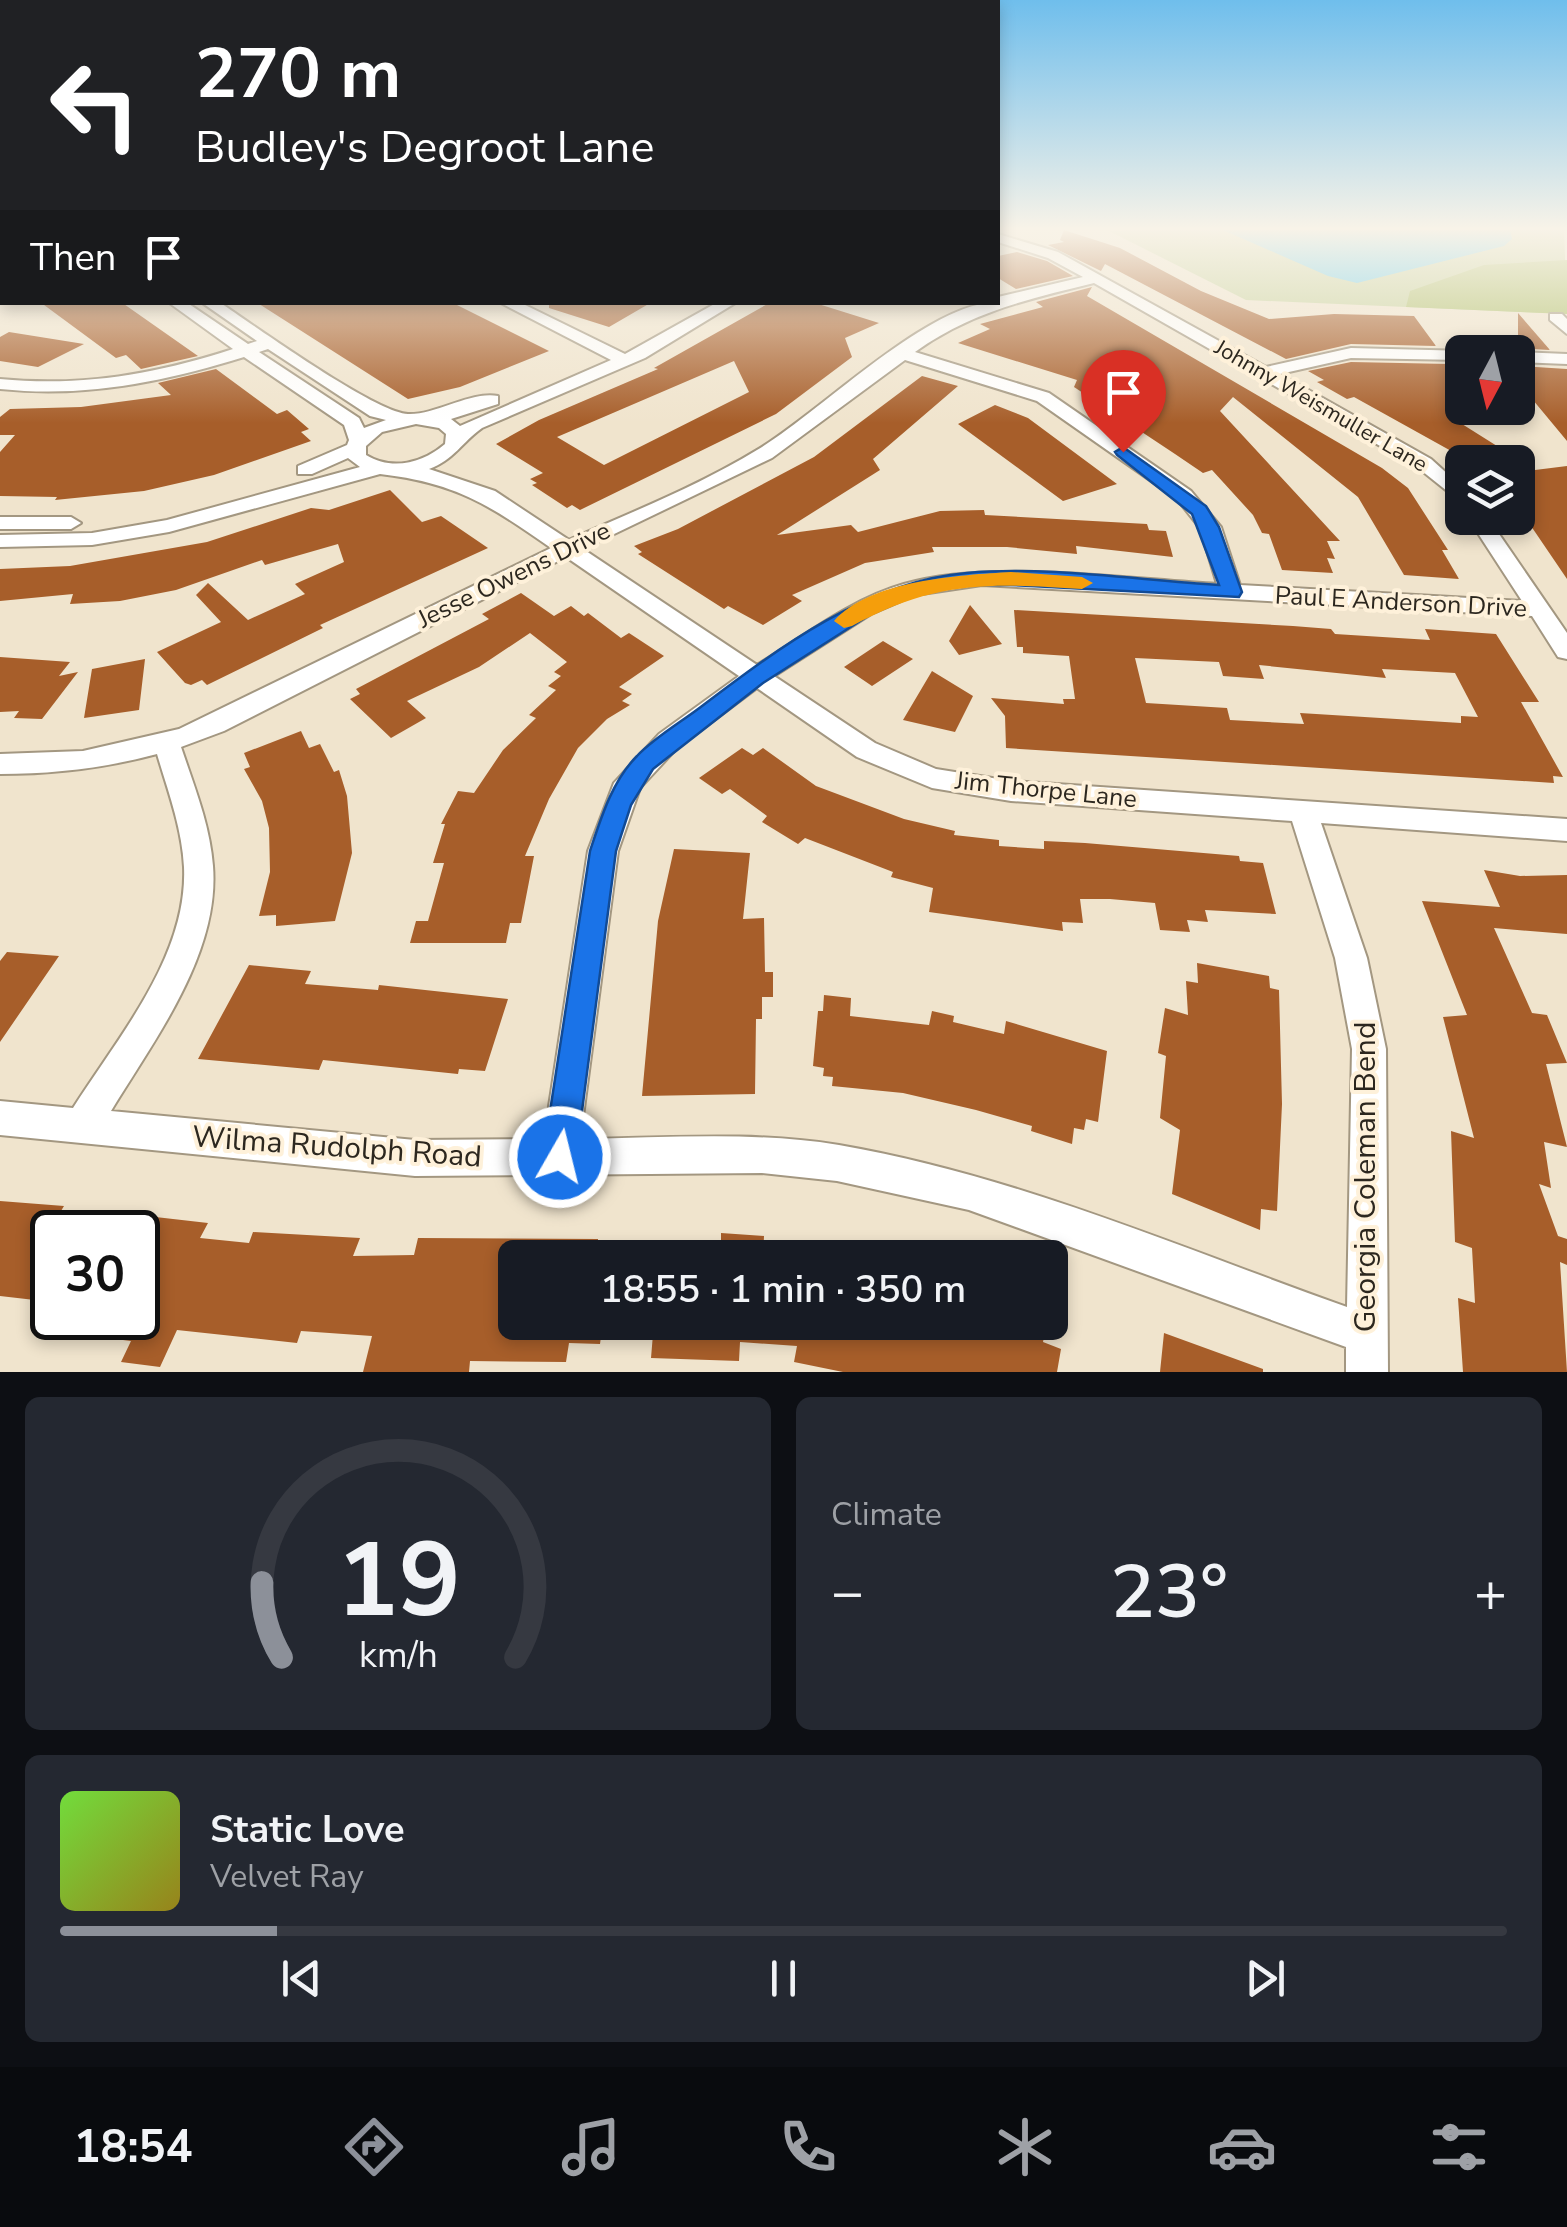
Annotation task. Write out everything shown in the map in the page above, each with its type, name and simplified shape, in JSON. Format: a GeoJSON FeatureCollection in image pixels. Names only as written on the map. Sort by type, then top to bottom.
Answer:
{"type":"FeatureCollection","features":[{"type":"Feature","properties":{"kind":"street","name":"Jesse Owens Drive"},"geometry":{"type":"LineString","coordinates":[[1000,301],[1029,294]]}},
{"type":"Feature","properties":{"kind":"street","name":"Johnny Weismuller Lane"},"geometry":{"type":"LineString","coordinates":[[1124,294],[1424,463],[1445,482]]}},
{"type":"Feature","properties":{"kind":"street"},"geometry":{"type":"LineString","coordinates":[[179,305],[352,422],[360,460],[379,468]]}},
{"type":"Feature","properties":{"kind":"street"},"geometry":{"type":"LineString","coordinates":[[212,305],[376,412],[407,419],[432,419],[472,409],[616,356],[695,305]]}},
{"type":"Feature","properties":{"kind":"street"},"geometry":{"type":"LineString","coordinates":[[512,305],[616,356]]}},
{"type":"Feature","properties":{"kind":"street"},"geometry":{"type":"LineString","coordinates":[[0,542],[92,539],[168,526],[379,468],[406,468],[432,462],[478,422],[724,305]]}},
{"type":"Feature","properties":{"kind":"street","name":"Jesse Owens Drive"},"geometry":{"type":"LineString","coordinates":[[0,764],[98,759],[167,743],[230,717],[790,440],[954,318],[988,305]]}},
{"type":"Feature","properties":{"kind":"street"},"geometry":{"type":"LineString","coordinates":[[0,384],[46,390],[107,387],[157,379],[269,344]]}},
{"type":"Feature","properties":{"kind":"street"},"geometry":{"type":"LineString","coordinates":[[1263,373],[1351,353],[1445,355]]}},
{"type":"Feature","properties":{"kind":"street"},"geometry":{"type":"LineString","coordinates":[[903,354],[1043,397],[1184,495],[1210,527],[1231,592]]}},
{"type":"Feature","properties":{"kind":"street"},"geometry":{"type":"LineString","coordinates":[[1535,358],[1567,359]]}},
{"type":"Feature","properties":{"kind":"street"},"geometry":{"type":"LineString","coordinates":[[0,522],[92,522],[180,508],[326,464],[374,428],[407,419]]}},
{"type":"Feature","properties":{"kind":"street","name":"Jim Thorpe Lane"},"geometry":{"type":"LineString","coordinates":[[432,419],[450,426],[455,462],[488,495],[866,750],[932,778],[1011,791],[1567,830]]}},
{"type":"Feature","properties":{"kind":"street","name":"Jim Thorpe Lane"},"geometry":{"type":"LineString","coordinates":[[406,468],[488,495]]}},
{"type":"Feature","properties":{"kind":"street"},"geometry":{"type":"LineString","coordinates":[[1489,535],[1567,652]]}},
{"type":"Feature","properties":{"kind":"street","name":"Paul E Anderson Drive"},"geometry":{"type":"LineString","coordinates":[[560,1157],[609,828],[628,783],[645,762],[755,677],[863,609],[928,585],[1011,578],[1540,610]]}},
{"type":"Feature","properties":{"kind":"street"},"geometry":{"type":"LineString","coordinates":[[82,1126],[181,954],[199,895],[195,842],[167,743]]}},
{"type":"Feature","properties":{"kind":"street","name":"Georgia Coleman Bend"},"geometry":{"type":"LineString","coordinates":[[1303,812],[1359,980],[1366,1014],[1366,1372]]}},
{"type":"Feature","properties":{"kind":"street","name":"Wilma Rudolph Road"},"geometry":{"type":"LineString","coordinates":[[0,1118],[398,1157],[762,1155],[903,1174],[1066,1224],[1366,1334]]}},
{"type":"Feature","properties":{"kind":"green space"},"geometry":{"type":"Polygon","coordinates":[[[1234,294],[1566,294],[1567,314],[1246,300],[1234,294]]]}},
{"type":"Feature","properties":{"kind":"green space"},"geometry":{"type":"Polygon","coordinates":[[[1409,294],[1567,294],[1567,314],[1406,307],[1409,294]]]}},
{"type":"Feature","properties":{"kind":"building"},"geometry":{"type":"Polygon","coordinates":[[[1066,294],[1088,294],[1382,468],[1408,488],[1448,550],[1442,550],[1459,579],[1404,575],[1358,497],[1233,397],[1220,411],[1340,541],[1327,541],[1335,559],[1327,558],[1333,573],[1282,570],[1269,534],[1262,533],[1253,515],[1212,470],[1203,473],[1074,387],[1077,380],[958,343],[990,329],[980,324],[1043,307],[1036,302],[1066,294]]]}},
{"type":"Feature","properties":{"kind":"building"},"geometry":{"type":"Polygon","coordinates":[[[1162,294],[1208,294],[1269,319],[1334,314],[1414,316],[1436,346],[1351,344],[1286,359],[1162,294]]]}},
{"type":"Feature","properties":{"kind":"building"},"geometry":{"type":"Polygon","coordinates":[[[44,305],[125,305],[198,356],[141,369],[126,355],[116,358],[44,305]]]}},
{"type":"Feature","properties":{"kind":"building"},"geometry":{"type":"Polygon","coordinates":[[[261,305],[457,305],[549,351],[460,387],[408,399],[261,305]]]}},
{"type":"Feature","properties":{"kind":"building"},"geometry":{"type":"Polygon","coordinates":[[[549,305],[647,305],[609,327],[549,305]]]}},
{"type":"Feature","properties":{"kind":"building"},"geometry":{"type":"Polygon","coordinates":[[[766,305],[822,305],[879,323],[845,338],[852,357],[776,414],[580,510],[572,505],[567,508],[532,485],[537,483],[530,479],[543,473],[496,444],[539,420],[658,369],[654,368],[766,305]],[[734,361],[557,437],[604,465],[749,392],[734,361]]]}},
{"type":"Feature","properties":{"kind":"building"},"geometry":{"type":"Polygon","coordinates":[[[1518,313],[1550,350],[1535,349],[1535,335],[1518,335],[1518,313]]]}},
{"type":"Feature","properties":{"kind":"building"},"geometry":{"type":"Polygon","coordinates":[[[9,332],[84,344],[38,367],[0,361],[0,337],[9,332]]]}},
{"type":"Feature","properties":{"kind":"building"},"geometry":{"type":"Polygon","coordinates":[[[1351,362],[1445,364],[1445,425],[1464,425],[1495,445],[1445,448],[1354,397],[1347,399],[1317,382],[1324,380],[1308,371],[1351,362]]]}},
{"type":"Feature","properties":{"kind":"building"},"geometry":{"type":"Polygon","coordinates":[[[1535,367],[1567,369],[1567,441],[1535,402],[1535,367]]]}},
{"type":"Feature","properties":{"kind":"building"},"geometry":{"type":"Polygon","coordinates":[[[216,369],[277,414],[287,410],[309,429],[301,432],[311,441],[214,475],[144,491],[55,500],[57,497],[0,496],[0,452],[15,435],[0,435],[0,417],[10,409],[81,407],[171,395],[158,383],[216,369]]]}},
{"type":"Feature","properties":{"kind":"building"},"geometry":{"type":"Polygon","coordinates":[[[922,376],[958,386],[873,459],[880,470],[777,535],[851,525],[858,532],[940,511],[984,510],[985,515],[1147,524],[1149,530],[1166,531],[1173,557],[1076,546],[1077,554],[1007,547],[932,547],[934,552],[865,563],[792,595],[802,601],[763,625],[728,606],[724,609],[638,554],[642,552],[634,546],[678,529],[814,457],[922,376]]]}},
{"type":"Feature","properties":{"kind":"building"},"geometry":{"type":"Polygon","coordinates":[[[995,405],[1028,418],[1117,484],[1063,501],[958,424],[995,405]]]}},
{"type":"Feature","properties":{"kind":"building"},"geometry":{"type":"Polygon","coordinates":[[[1567,466],[1567,579],[1535,532],[1535,470],[1567,466]]]}},
{"type":"Feature","properties":{"kind":"building"},"geometry":{"type":"Polygon","coordinates":[[[390,490],[422,522],[441,516],[488,548],[320,625],[323,628],[207,685],[202,680],[191,685],[185,683],[157,652],[221,622],[196,595],[208,583],[248,620],[305,594],[295,584],[344,562],[338,544],[265,565],[262,560],[176,590],[120,601],[70,604],[73,594],[0,601],[0,569],[70,566],[207,542],[311,508],[329,510],[390,490]]]}},
{"type":"Feature","properties":{"kind":"building"},"geometry":{"type":"Polygon","coordinates":[[[521,593],[554,616],[571,606],[584,616],[588,613],[621,638],[629,633],[664,656],[619,687],[632,694],[622,701],[630,705],[607,719],[578,748],[549,799],[525,856],[534,856],[521,923],[510,923],[506,943],[410,943],[416,921],[428,921],[444,863],[433,863],[445,824],[441,824],[458,791],[474,793],[503,750],[536,718],[529,715],[556,690],[548,686],[561,676],[554,672],[567,662],[530,633],[479,667],[407,701],[426,718],[391,738],[350,699],[360,694],[356,689],[489,619],[482,614],[521,593]]]}},
{"type":"Feature","properties":{"kind":"building"},"geometry":{"type":"Polygon","coordinates":[[[970,605],[1002,644],[959,655],[949,641],[970,605]]]}},
{"type":"Feature","properties":{"kind":"building"},"geometry":{"type":"Polygon","coordinates":[[[1014,610],[1293,626],[1331,629],[1335,634],[1430,640],[1425,629],[1496,634],[1539,702],[1521,702],[1563,777],[1553,776],[1554,783],[1006,748],[1005,716],[991,698],[1064,704],[1063,699],[1075,699],[1069,656],[1023,653],[1023,647],[1017,647],[1014,610]],[[1135,658],[1146,703],[1227,708],[1230,720],[1304,724],[1300,713],[1461,723],[1461,716],[1478,717],[1455,673],[1382,669],[1386,678],[1259,665],[1264,679],[1223,676],[1219,662],[1135,658]]]}},
{"type":"Feature","properties":{"kind":"building"},"geometry":{"type":"Polygon","coordinates":[[[883,641],[913,659],[872,686],[844,667],[883,641]]]}},
{"type":"Feature","properties":{"kind":"building"},"geometry":{"type":"Polygon","coordinates":[[[0,657],[70,662],[59,676],[78,672],[42,719],[14,718],[19,711],[0,712],[0,657]]]}},
{"type":"Feature","properties":{"kind":"building"},"geometry":{"type":"Polygon","coordinates":[[[145,659],[139,710],[84,718],[92,669],[145,659]]]}},
{"type":"Feature","properties":{"kind":"building"},"geometry":{"type":"Polygon","coordinates":[[[932,671],[973,696],[955,732],[903,720],[932,671]]]}},
{"type":"Feature","properties":{"kind":"building"},"geometry":{"type":"Polygon","coordinates":[[[301,731],[309,748],[320,744],[334,772],[339,770],[347,796],[352,853],[335,921],[276,926],[276,915],[259,916],[270,872],[269,828],[262,801],[244,769],[250,767],[244,753],[301,731]]]}},
{"type":"Feature","properties":{"kind":"building"},"geometry":{"type":"Polygon","coordinates":[[[742,748],[753,755],[763,748],[816,786],[904,819],[955,831],[954,835],[999,840],[999,846],[1044,849],[1044,841],[1085,843],[1239,856],[1240,861],[1263,863],[1276,914],[1205,910],[1208,922],[1187,920],[1190,932],[1160,930],[1155,903],[1110,899],[1080,899],[1083,923],[1062,922],[1063,931],[929,912],[933,888],[891,877],[893,872],[805,838],[798,844],[762,822],[767,816],[730,789],[722,794],[699,778],[742,748]]]}},
{"type":"Feature","properties":{"kind":"building"},"geometry":{"type":"Polygon","coordinates":[[[674,849],[750,853],[743,919],[764,918],[765,972],[773,972],[773,997],[762,997],[762,1019],[756,1019],[755,1094],[642,1096],[658,921],[674,849]]]}},
{"type":"Feature","properties":{"kind":"building"},"geometry":{"type":"Polygon","coordinates":[[[1484,870],[1520,876],[1567,875],[1567,934],[1494,928],[1532,1013],[1547,1015],[1567,1063],[1546,1064],[1567,1147],[1544,1142],[1551,1188],[1539,1184],[1558,1236],[1567,1239],[1567,1265],[1560,1262],[1567,1372],[1463,1372],[1458,1298],[1475,1303],[1472,1248],[1455,1242],[1451,1131],[1474,1138],[1443,1017],[1467,1015],[1422,901],[1500,907],[1484,870]]]}},
{"type":"Feature","properties":{"kind":"building"},"geometry":{"type":"Polygon","coordinates":[[[7,952],[59,956],[0,1042],[0,961],[7,952]]]}},
{"type":"Feature","properties":{"kind":"building"},"geometry":{"type":"Polygon","coordinates":[[[1197,963],[1269,976],[1270,988],[1279,990],[1282,1104],[1277,1211],[1261,1209],[1260,1230],[1172,1194],[1180,1130],[1160,1118],[1166,1056],[1158,1053],[1165,1008],[1188,1015],[1186,981],[1198,983],[1197,963]]]}},
{"type":"Feature","properties":{"kind":"building"},"geometry":{"type":"Polygon","coordinates":[[[249,965],[311,971],[305,984],[378,990],[379,985],[508,999],[485,1071],[459,1069],[458,1074],[323,1060],[319,1070],[198,1059],[249,965]]]}},
{"type":"Feature","properties":{"kind":"building"},"geometry":{"type":"Polygon","coordinates":[[[824,995],[851,998],[850,1016],[929,1025],[932,1011],[954,1016],[953,1022],[1004,1034],[1006,1021],[1107,1051],[1098,1122],[1086,1119],[1084,1130],[1074,1128],[1072,1144],[1031,1131],[1032,1126],[976,1110],[903,1093],[832,1086],[833,1077],[823,1076],[824,1068],[813,1066],[818,1011],[823,1011],[824,995]]]}},
{"type":"Feature","properties":{"kind":"building"},"geometry":{"type":"Polygon","coordinates":[[[0,1201],[64,1206],[62,1210],[30,1210],[30,1299],[0,1296],[0,1201]]]}},
{"type":"Feature","properties":{"kind":"building"},"geometry":{"type":"Polygon","coordinates":[[[160,1218],[208,1223],[200,1238],[249,1243],[253,1232],[360,1238],[353,1256],[414,1255],[418,1238],[598,1239],[498,1240],[498,1340],[601,1340],[600,1344],[569,1343],[566,1362],[470,1361],[469,1372],[363,1372],[372,1336],[301,1331],[297,1343],[177,1330],[160,1367],[121,1362],[131,1341],[123,1340],[160,1340],[160,1218]]]}},
{"type":"Feature","properties":{"kind":"building"},"geometry":{"type":"Polygon","coordinates":[[[721,1233],[764,1236],[764,1240],[721,1240],[721,1233]]]}},
{"type":"Feature","properties":{"kind":"building"},"geometry":{"type":"Polygon","coordinates":[[[1164,1333],[1263,1369],[1263,1372],[1160,1372],[1164,1333]]]}},
{"type":"Feature","properties":{"kind":"building"},"geometry":{"type":"Polygon","coordinates":[[[652,1340],[1043,1340],[1061,1349],[1057,1372],[843,1372],[794,1362],[797,1346],[740,1342],[739,1361],[651,1358],[652,1340]]]}},
{"type":"Feature","properties":{"kind":"slow traffic"},"geometry":{"type":"LineString","coordinates":[[844,621],[910,590],[965,579],[1082,583]]}},
{"type":"Feature","properties":{"kind":"route"},"geometry":{"type":"LineString","coordinates":[[560,1157],[603,851],[628,783],[668,741],[755,677],[863,609],[910,590],[965,579],[1011,578],[1231,592],[1210,527],[1199,510],[1123,452]]}}]}
